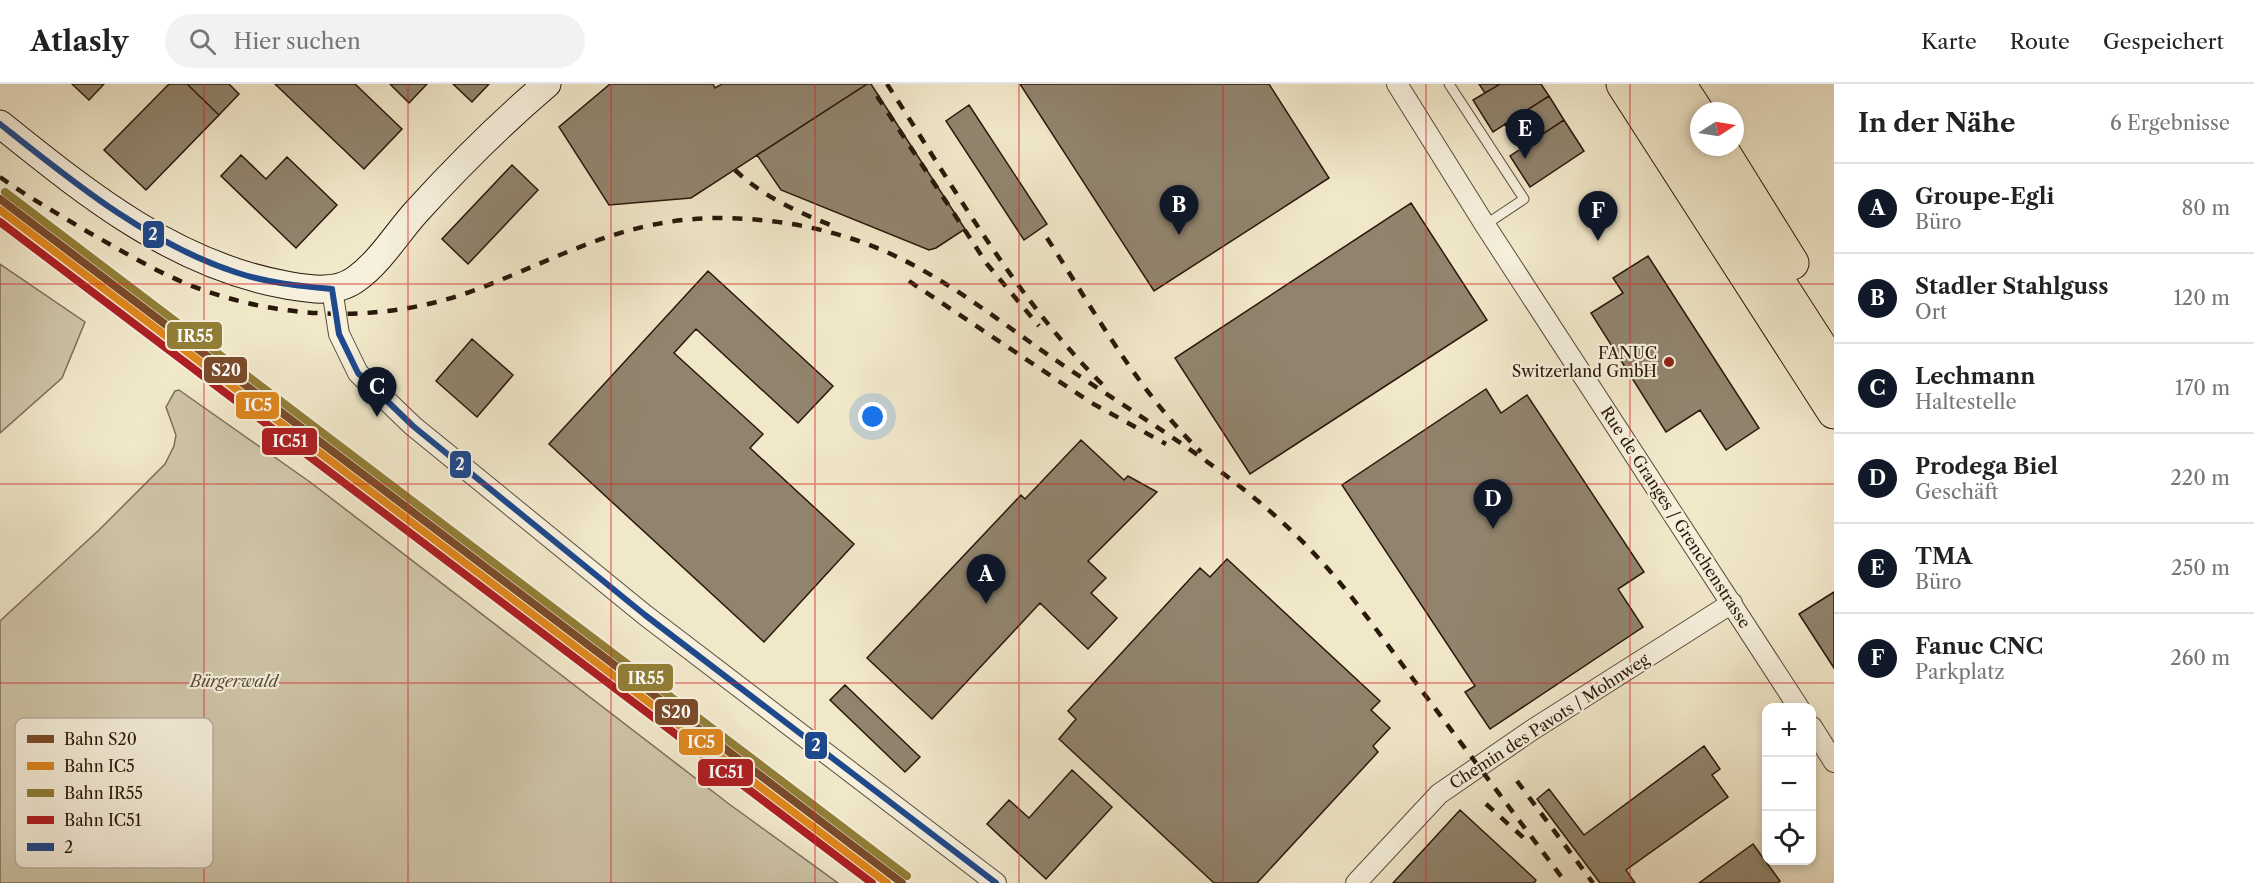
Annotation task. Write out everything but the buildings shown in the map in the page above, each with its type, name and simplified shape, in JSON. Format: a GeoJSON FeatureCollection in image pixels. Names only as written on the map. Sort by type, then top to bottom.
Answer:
{"type":"FeatureCollection","features":[{"type":"Feature","properties":{"kind":"highway"},"geometry":{"type":"LineString","coordinates":[[1621,84],[1834,412]]}},
{"type":"Feature","properties":{"kind":"highway"},"geometry":{"type":"LineString","coordinates":[[1651,84],[1834,368]]}},
{"type":"Feature","properties":{"kind":"highway"},"geometry":{"type":"LineString","coordinates":[[1679,84],[1691,102]]}},
{"type":"Feature","properties":{"kind":"highway"},"geometry":{"type":"LineString","coordinates":[[1694,84],[1704,102]]}},
{"type":"Feature","properties":{"kind":"highway"},"geometry":{"type":"LineString","coordinates":[[1726,156],[1834,335]]}},
{"type":"Feature","properties":{"kind":"highway"},"geometry":{"type":"LineString","coordinates":[[1735,156],[1762,213]]}},
{"type":"Feature","properties":{"kind":"main road"},"geometry":{"type":"LineString","coordinates":[[0,124],[91,196],[155,238],[189,254],[276,283],[306,289],[332,289],[346,285],[363,273],[425,202],[547,84]]}},
{"type":"Feature","properties":{"kind":"street","name":"Rue de Granges / Grenchenstrasse"},"geometry":{"type":"LineString","coordinates":[[1397,84],[1485,225],[1796,703]]}},
{"type":"Feature","properties":{"kind":"street"},"geometry":{"type":"LineString","coordinates":[[332,289],[339,334],[358,373],[412,426],[645,615],[996,883]]}},
{"type":"Feature","properties":{"kind":"street","name":"Chemin des Pavots / Mohnweg"},"geometry":{"type":"LineString","coordinates":[[1356,883],[1439,794],[1532,730],[1732,603]]}},
{"type":"Feature","properties":{"kind":"street"},"geometry":{"type":"LineString","coordinates":[[1816,733],[1834,762]]}},
{"type":"Feature","properties":{"kind":"lane"},"geometry":{"type":"LineString","coordinates":[[1449,84],[1524,199],[1485,225]]}},
{"type":"Feature","properties":{"kind":"green space"},"geometry":{"type":"Polygon","coordinates":[[[0,264],[85,322],[62,378],[0,433],[0,264]]]}},
{"type":"Feature","properties":{"kind":"green space","name":"Bürgerwald"},"geometry":{"type":"Polygon","coordinates":[[[179,390],[310,482],[729,804],[838,883],[0,883],[0,621],[99,530],[165,464],[174,446],[176,435],[166,407],[175,391],[179,390]]]}},
{"type":"Feature","properties":{"kind":"railway"},"geometry":{"type":"LineString","coordinates":[[887,84],[1014,279],[1071,351],[1103,385]]}},
{"type":"Feature","properties":{"kind":"railway"},"geometry":{"type":"LineString","coordinates":[[877,96],[987,264],[1039,326]]}},
{"type":"Feature","properties":{"kind":"railway"},"geometry":{"type":"LineString","coordinates":[[735,170],[757,188],[781,203],[833,226]]}},
{"type":"Feature","properties":{"kind":"railway"},"geometry":{"type":"LineString","coordinates":[[0,177],[88,232],[175,279],[240,301],[310,313],[345,314],[415,307],[483,287],[596,241],[653,225],[684,220],[717,218],[784,223],[849,238],[891,254],[955,290],[1057,361],[1161,429],[1261,503],[1333,574],[1566,883]]}},
{"type":"Feature","properties":{"kind":"railway"},"geometry":{"type":"LineString","coordinates":[[1047,238],[1137,377],[1178,428],[1201,452]]}},
{"type":"Feature","properties":{"kind":"railway"},"geometry":{"type":"LineString","coordinates":[[909,281],[1090,402],[1166,444]]}},
{"type":"Feature","properties":{"kind":"railway"},"geometry":{"type":"LineString","coordinates":[[1517,781],[1593,883]]}},
{"type":"Feature","properties":{"kind":"railway"},"geometry":{"type":"LineString","coordinates":[[1486,804],[1526,840]]}},
{"type":"Feature","properties":{"kind":"rail line","name":"IR55"},"geometry":{"type":"LineString","coordinates":[[5,192],[907,876]]}},
{"type":"Feature","properties":{"kind":"rail line","name":"S20"},"geometry":{"type":"LineString","coordinates":[[0,199],[902,883]]}},
{"type":"Feature","properties":{"kind":"rail line","name":"IC5"},"geometry":{"type":"LineString","coordinates":[[0,210],[887,883]]}},
{"type":"Feature","properties":{"kind":"rail line","name":"IC51"},"geometry":{"type":"LineString","coordinates":[[0,222],[872,883]]}},
{"type":"Feature","properties":{"kind":"transit line","name":"2"},"geometry":{"type":"LineString","coordinates":[[0,124],[84,189],[173,246],[205,261],[249,276],[284,284],[332,289]]}},
{"type":"Feature","properties":{"kind":"transit line","name":"2"},"geometry":{"type":"LineString","coordinates":[[332,289],[339,334],[358,373],[413,426],[645,615],[996,883]]}},
{"type":"Feature","properties":{"kind":"place","name":"TMA"},"geometry":{"type":"Point","coordinates":[1525,159]}},
{"type":"Feature","properties":{"kind":"place","name":"Stadler Stahlguss"},"geometry":{"type":"Point","coordinates":[1179,235]}},
{"type":"Feature","properties":{"kind":"place","name":"Fanuc CNC"},"geometry":{"type":"Point","coordinates":[1598,241]}},
{"type":"Feature","properties":{"kind":"place","name":"FANUC Switzerland GmbH"},"geometry":{"type":"Point","coordinates":[1669,362]}},
{"type":"Feature","properties":{"kind":"place","name":"Lechmann"},"geometry":{"type":"Point","coordinates":[377,417]}},
{"type":"Feature","properties":{"kind":"place","name":"Prodega Biel"},"geometry":{"type":"Point","coordinates":[1493,529]}},
{"type":"Feature","properties":{"kind":"place","name":"Groupe-Egli"},"geometry":{"type":"Point","coordinates":[986,604]}}]}
